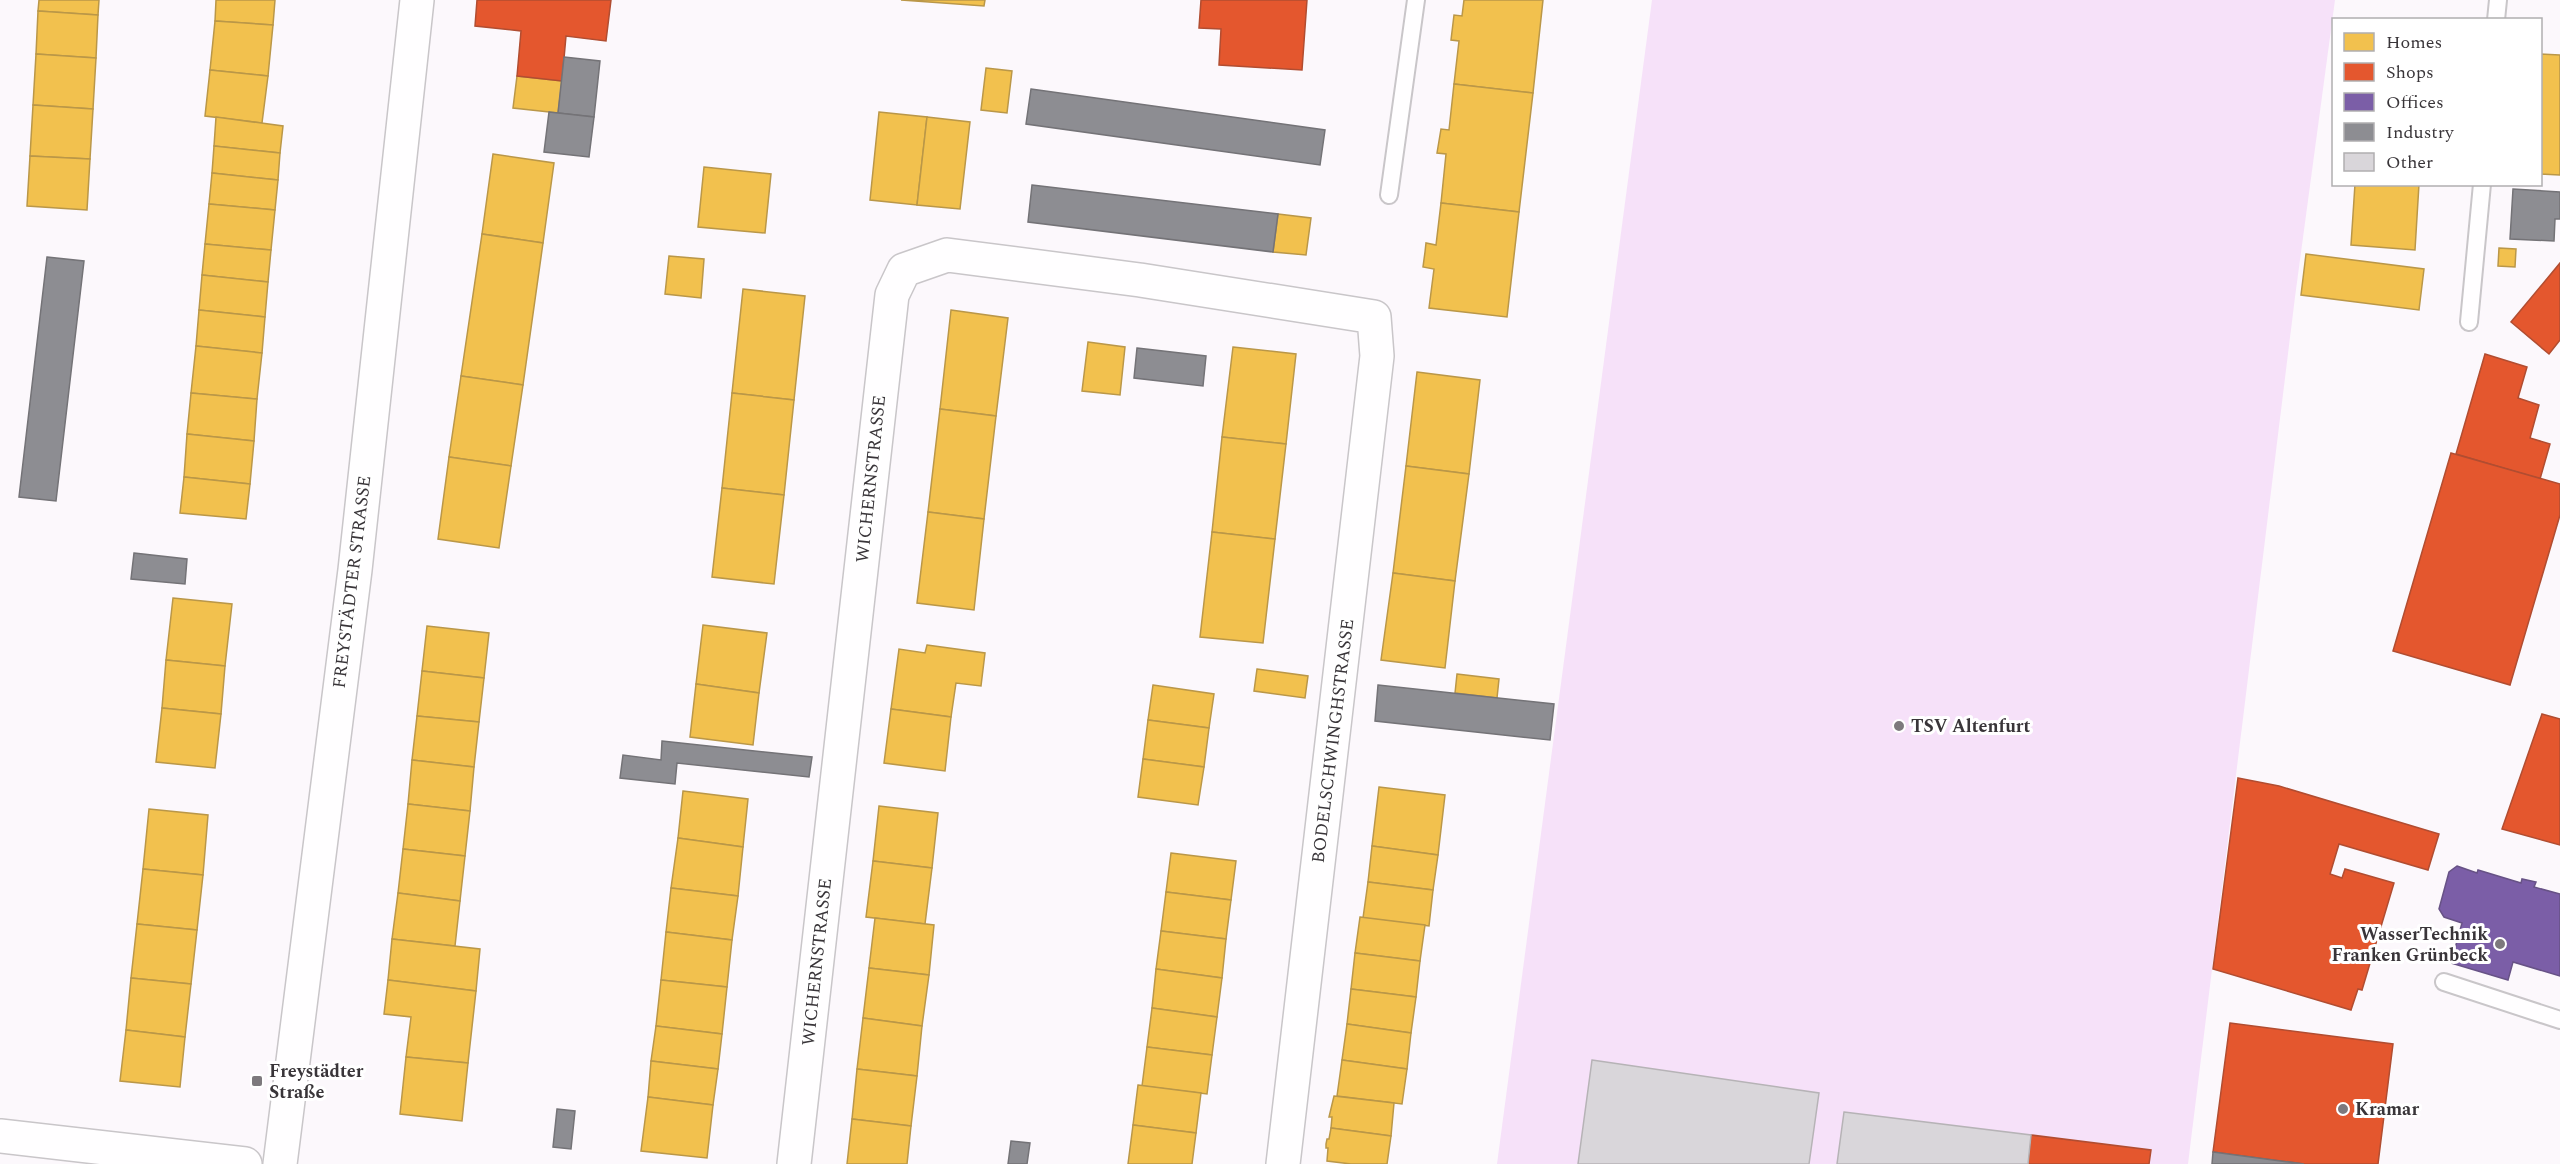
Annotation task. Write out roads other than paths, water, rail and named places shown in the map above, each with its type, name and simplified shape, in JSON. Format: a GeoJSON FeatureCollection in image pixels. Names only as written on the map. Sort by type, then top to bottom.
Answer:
{"type":"FeatureCollection","features":[{"type":"Feature","properties":{"kind":"street","name":"FREYSTÄDTER STRASSE"},"geometry":{"type":"LineString","coordinates":[[280,1164],[355,570],[417,0]]}},
{"type":"Feature","properties":{"kind":"street","name":"WICHERNSTRASSE"},"geometry":{"type":"LineString","coordinates":[[794,1164],[892,295],[904,270],[947,255],[1140,280],[1374,317]]}},
{"type":"Feature","properties":{"kind":"street","name":"BODELSCHWINGHSTRASSE"},"geometry":{"type":"LineString","coordinates":[[1283,1164],[1376,368],[1374,317]]}},
{"type":"Feature","properties":{"kind":"street"},"geometry":{"type":"LineString","coordinates":[[0,1136],[245,1164]]}},
{"type":"Feature","properties":{"kind":"lane"},"geometry":{"type":"LineString","coordinates":[[1389,195],[1416,0]]}},
{"type":"Feature","properties":{"kind":"lane"},"geometry":{"type":"LineString","coordinates":[[2496,18],[2498,0]]}},
{"type":"Feature","properties":{"kind":"lane"},"geometry":{"type":"LineString","coordinates":[[2469,322],[2482,186]]}},
{"type":"Feature","properties":{"kind":"lane"},"geometry":{"type":"LineString","coordinates":[[2444,982],[2560,1020]]}},
{"type":"Feature","properties":{"kind":"place","name":"TSV Altenfurt"},"geometry":{"type":"Point","coordinates":[1899,726]}},
{"type":"Feature","properties":{"kind":"place","name":"WasserTechnik Franken Grünbeck"},"geometry":{"type":"Point","coordinates":[2500,944]}},
{"type":"Feature","properties":{"kind":"place","name":"Freystädter Straße"},"geometry":{"type":"Point","coordinates":[257,1081]}},
{"type":"Feature","properties":{"kind":"place","name":"Kramar"},"geometry":{"type":"Point","coordinates":[2343,1109]}}]}
